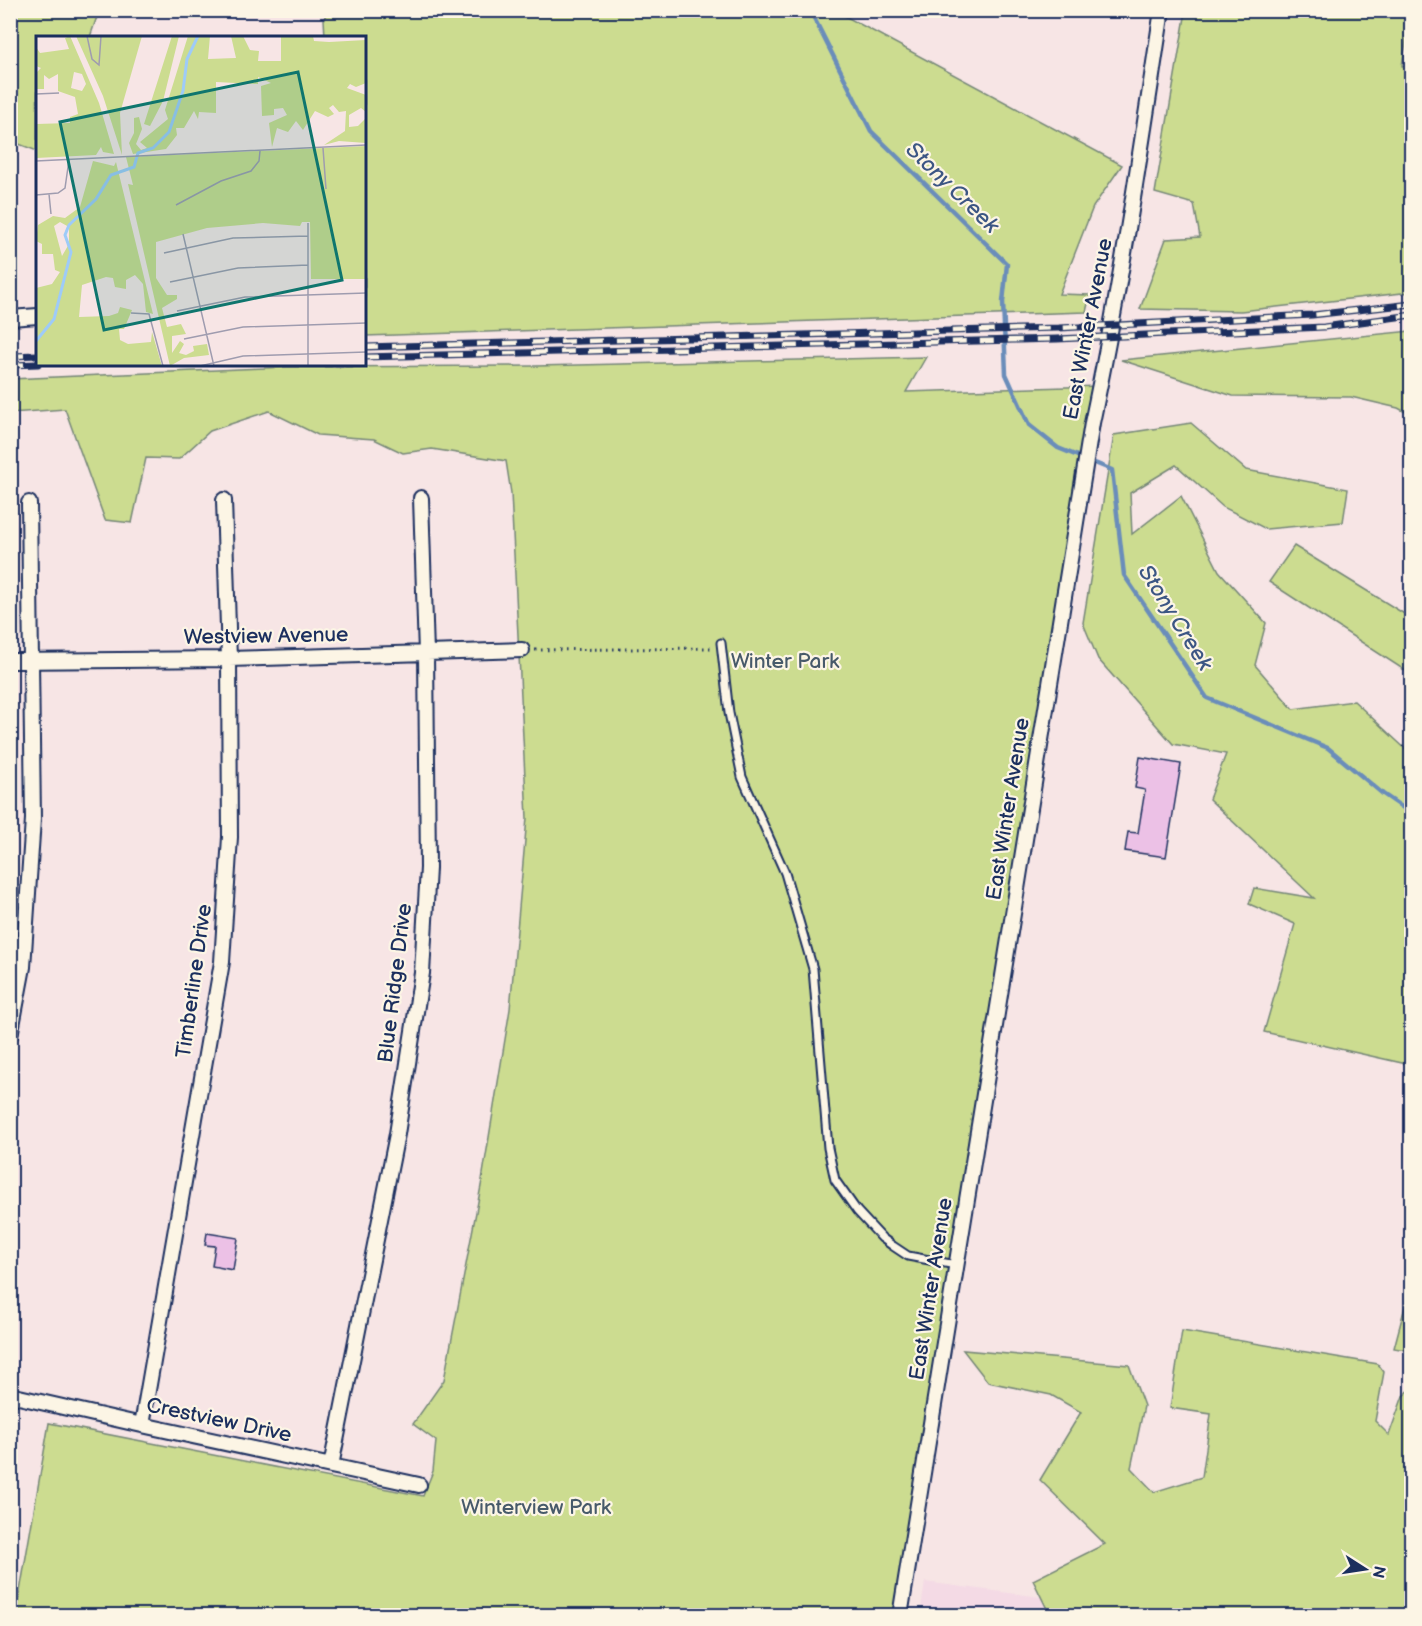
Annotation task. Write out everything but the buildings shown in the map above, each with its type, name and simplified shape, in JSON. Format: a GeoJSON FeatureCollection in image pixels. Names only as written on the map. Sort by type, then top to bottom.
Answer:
{"type":"FeatureCollection","features":[{"type":"Feature","properties":{"kind":"street","name":"East Winter Avenue"},"geometry":{"type":"LineString","coordinates":[[900,1616],[1092,423],[1110,339],[1162,10]]}},
{"type":"Feature","properties":{"kind":"street"},"geometry":{"type":"LineString","coordinates":[[10,318],[36,316]]}},
{"type":"Feature","properties":{"kind":"street","name":"Blue Ridge Drive"},"geometry":{"type":"LineString","coordinates":[[331,1466],[396,1134],[422,973],[428,868],[426,653],[421,498]]}},
{"type":"Feature","properties":{"kind":"street","name":"Timberline Drive"},"geometry":{"type":"LineString","coordinates":[[142,1425],[222,962],[230,837],[229,659],[224,500]]}},
{"type":"Feature","properties":{"kind":"street"},"geometry":{"type":"LineString","coordinates":[[10,1036],[23,967],[33,819],[29,503]]}},
{"type":"Feature","properties":{"kind":"street","name":"Westview Avenue"},"geometry":{"type":"LineString","coordinates":[[10,661],[229,659],[522,650]]}},
{"type":"Feature","properties":{"kind":"street","name":"Crestview Drive"},"geometry":{"type":"LineString","coordinates":[[10,1395],[420,1485]]}},
{"type":"Feature","properties":{"kind":"lane"},"geometry":{"type":"LineString","coordinates":[[721,643],[729,714],[742,777],[785,873],[813,969],[828,1148],[835,1180],[857,1211],[882,1238],[893,1246],[908,1256],[956,1265]]}},
{"type":"Feature","properties":{"kind":"path"},"geometry":{"type":"LineString","coordinates":[[522,650],[712,648],[721,643]]}},
{"type":"Feature","properties":{"kind":"shaded area"},"geometry":{"type":"Polygon","coordinates":[[[925,1582],[1041,1597],[1050,1615],[920,1615],[925,1582]]]}},
{"type":"Feature","properties":{"kind":"green space"},"geometry":{"type":"Polygon","coordinates":[[[11,10],[99,11],[90,36],[36,36],[36,151],[11,141],[11,10]]]}},
{"type":"Feature","properties":{"kind":"green space"},"geometry":{"type":"Polygon","coordinates":[[[327,11],[840,11],[841,14],[1122,165],[1093,207],[1059,294],[1090,295],[1086,312],[366,336],[366,36],[325,36],[324,19],[327,11]]]}},
{"type":"Feature","properties":{"kind":"green space"},"geometry":{"type":"Polygon","coordinates":[[[1186,11],[1411,11],[1402,66],[1412,68],[1411,292],[1241,311],[1140,309],[1166,239],[1200,237],[1194,204],[1155,193],[1186,11]]]}},
{"type":"Feature","properties":{"kind":"green space"},"geometry":{"type":"Polygon","coordinates":[[[1411,331],[1411,415],[1398,408],[1351,397],[1233,396],[1121,360],[1411,331]]]}},
{"type":"Feature","properties":{"kind":"green space","name":"Winter Park"},"geometry":{"type":"Polygon","coordinates":[[[926,357],[906,392],[1099,386],[900,1615],[14,1615],[49,1423],[423,1496],[433,1471],[436,1441],[413,1424],[444,1380],[481,1186],[510,1009],[527,818],[511,493],[506,461],[432,449],[403,453],[374,439],[318,435],[269,411],[210,431],[179,459],[146,458],[132,523],[105,520],[65,409],[11,413],[10,379],[287,367],[536,366],[926,357]]]}},
{"type":"Feature","properties":{"kind":"green space"},"geometry":{"type":"Polygon","coordinates":[[[1191,423],[1246,470],[1348,489],[1343,522],[1266,529],[1223,507],[1176,465],[1130,493],[1132,534],[1181,496],[1219,571],[1266,623],[1255,665],[1293,709],[1354,701],[1411,754],[1411,1065],[1264,1032],[1295,924],[1249,904],[1254,888],[1314,898],[1209,799],[1226,754],[1173,744],[1098,659],[1083,623],[1114,435],[1191,423]]]}},
{"type":"Feature","properties":{"kind":"green space"},"geometry":{"type":"Polygon","coordinates":[[[1294,546],[1411,618],[1411,687],[1406,671],[1269,582],[1294,546]]]}},
{"type":"Feature","properties":{"kind":"green space"},"geometry":{"type":"Polygon","coordinates":[[[1411,1284],[1412,1351],[1394,1348],[1411,1284]]]}},
{"type":"Feature","properties":{"kind":"green space"},"geometry":{"type":"Polygon","coordinates":[[[1182,1331],[1378,1364],[1384,1372],[1375,1421],[1389,1435],[1403,1396],[1411,1389],[1411,1615],[1050,1615],[1033,1580],[1105,1544],[1040,1480],[1081,1412],[1051,1395],[988,1382],[963,1350],[1129,1365],[1144,1406],[1131,1468],[1154,1492],[1202,1477],[1211,1414],[1170,1408],[1182,1331]]]}},
{"type":"Feature","properties":{"kind":"waterway","name":"Stony Creek"},"geometry":{"type":"LineString","coordinates":[[810,10],[871,131],[1007,264],[1003,302],[1006,374],[1029,425],[1058,448],[1112,470],[1124,575],[1207,698],[1328,748],[1383,794],[1412,814]]}},
{"type":"Feature","properties":{"kind":"railway"},"geometry":{"type":"LineString","coordinates":[[366,347],[1059,328],[1312,315],[1412,304]]}},
{"type":"Feature","properties":{"kind":"railway"},"geometry":{"type":"LineString","coordinates":[[366,357],[1057,339],[1324,327],[1412,315]]}},
{"type":"Feature","properties":{"kind":"railway"},"geometry":{"type":"LineString","coordinates":[[10,356],[36,355]]}},
{"type":"Feature","properties":{"kind":"railway"},"geometry":{"type":"LineString","coordinates":[[10,365],[36,364]]}},
{"type":"Feature","properties":{"kind":"park label","name":"Winterview Park"},"geometry":{"type":"Point","coordinates":[536,1507]}}]}
